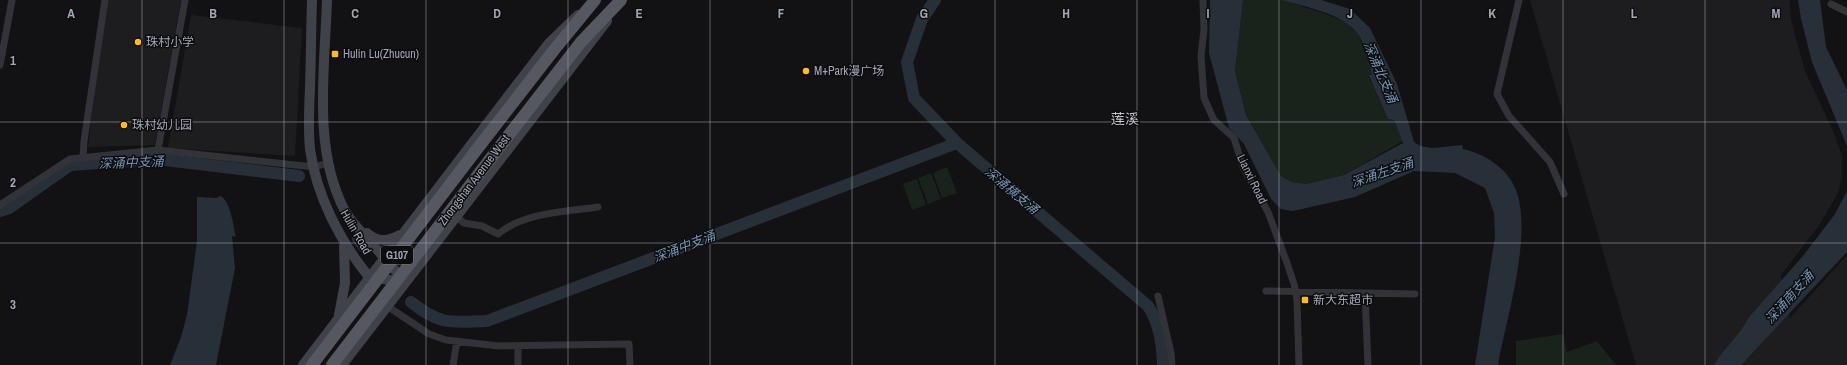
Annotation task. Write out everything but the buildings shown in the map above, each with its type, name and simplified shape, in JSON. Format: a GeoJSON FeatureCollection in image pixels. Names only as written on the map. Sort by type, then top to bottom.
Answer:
{"type":"FeatureCollection","features":[{"type":"Feature","properties":{"kind":"highway","name":"Zhongshan Avenue West"},"geometry":{"type":"LineString","coordinates":[[312,365],[554,50],[595,0]]}},
{"type":"Feature","properties":{"kind":"highway","name":"Zhongshan Avenue West"},"geometry":{"type":"LineString","coordinates":[[332,365],[581,42],[622,0]]}},
{"type":"Feature","properties":{"kind":"main road","name":"Hulin Road"},"geometry":{"type":"LineString","coordinates":[[312,0],[309,127],[310,148],[323,196],[342,238],[352,255],[369,276]]}},
{"type":"Feature","properties":{"kind":"main road","name":"Hulin Road"},"geometry":{"type":"LineString","coordinates":[[327,0],[323,122],[324,144],[328,163],[345,210],[355,225],[405,282]]}},
{"type":"Feature","properties":{"kind":"main road"},"geometry":{"type":"LineString","coordinates":[[303,365],[369,276],[549,43],[563,28],[595,0]]}},
{"type":"Feature","properties":{"kind":"main road"},"geometry":{"type":"LineString","coordinates":[[342,365],[622,0]]}},
{"type":"Feature","properties":{"kind":"main road"},"geometry":{"type":"LineString","coordinates":[[355,225],[379,240],[386,241],[403,233]]}},
{"type":"Feature","properties":{"kind":"main road"},"geometry":{"type":"LineString","coordinates":[[338,319],[345,283],[345,253],[342,238]]}},
{"type":"Feature","properties":{"kind":"main road"},"geometry":{"type":"LineString","coordinates":[[369,276],[405,282]]}},
{"type":"Feature","properties":{"kind":"main road"},"geometry":{"type":"LineString","coordinates":[[327,333],[337,330],[346,331],[352,340],[351,354]]}},
{"type":"Feature","properties":{"kind":"street"},"geometry":{"type":"LineString","coordinates":[[0,65],[12,0]]}},
{"type":"Feature","properties":{"kind":"street"},"geometry":{"type":"LineString","coordinates":[[84,158],[84,141],[105,0]]}},
{"type":"Feature","properties":{"kind":"street"},"geometry":{"type":"LineString","coordinates":[[158,150],[185,0]]}},
{"type":"Feature","properties":{"kind":"street","name":"Lianxi Road"},"geometry":{"type":"LineString","coordinates":[[1203,0],[1204,29],[1202,56],[1204,98],[1214,120],[1234,138],[1243,167],[1268,212],[1287,263],[1295,292],[1299,365]]}},
{"type":"Feature","properties":{"kind":"street"},"geometry":{"type":"LineString","coordinates":[[1519,0],[1497,94],[1509,116],[1550,162],[1564,194]]}},
{"type":"Feature","properties":{"kind":"street"},"geometry":{"type":"LineString","coordinates":[[1831,4],[1847,12]]}},
{"type":"Feature","properties":{"kind":"street"},"geometry":{"type":"LineString","coordinates":[[0,205],[70,159],[158,150],[314,167],[328,163]]}},
{"type":"Feature","properties":{"kind":"street"},"geometry":{"type":"LineString","coordinates":[[456,216],[464,223],[482,226],[498,234],[507,227],[520,221],[538,216],[598,206]]}},
{"type":"Feature","properties":{"kind":"street"},"geometry":{"type":"LineString","coordinates":[[1266,291],[1415,294]]}},
{"type":"Feature","properties":{"kind":"street"},"geometry":{"type":"LineString","coordinates":[[1365,293],[1368,365]]}},
{"type":"Feature","properties":{"kind":"street"},"geometry":{"type":"LineString","coordinates":[[1158,296],[1171,353],[1172,365]]}},
{"type":"Feature","properties":{"kind":"street"},"geometry":{"type":"LineString","coordinates":[[387,306],[429,334],[446,340],[499,346],[629,344],[630,365]]}},
{"type":"Feature","properties":{"kind":"street"},"geometry":{"type":"LineString","coordinates":[[453,365],[457,341]]}},
{"type":"Feature","properties":{"kind":"street"},"geometry":{"type":"LineString","coordinates":[[518,346],[518,365]]}},
{"type":"Feature","properties":{"kind":"shaded area","name":"珠村小学"},"geometry":{"type":"Polygon","coordinates":[[[108,0],[181,0],[155,145],[88,147],[95,83],[108,0]]]}},
{"type":"Feature","properties":{"kind":"shaded area"},"geometry":{"type":"Polygon","coordinates":[[[1243,0],[1280,0],[1321,12],[1346,22],[1359,35],[1373,74],[1369,77],[1388,119],[1394,120],[1403,141],[1344,175],[1306,184],[1292,182],[1281,176],[1246,115],[1235,71],[1243,0]]]}},
{"type":"Feature","properties":{"kind":"shaded area"},"geometry":{"type":"Polygon","coordinates":[[[1530,0],[1790,0],[1791,20],[1805,71],[1834,133],[1842,156],[1842,177],[1838,193],[1820,224],[1781,275],[1790,318],[1847,255],[1847,365],[1636,365],[1530,0]]]}},
{"type":"Feature","properties":{"kind":"shaded area"},"geometry":{"type":"Polygon","coordinates":[[[191,15],[302,28],[295,156],[168,148],[191,15]]]}},
{"type":"Feature","properties":{"kind":"shaded area"},"geometry":{"type":"Polygon","coordinates":[[[947,167],[957,193],[942,198],[933,173],[947,167]]]}},
{"type":"Feature","properties":{"kind":"shaded area"},"geometry":{"type":"Polygon","coordinates":[[[931,173],[941,199],[928,204],[918,178],[931,173]]]}},
{"type":"Feature","properties":{"kind":"shaded area"},"geometry":{"type":"Polygon","coordinates":[[[917,179],[926,205],[912,210],[903,184],[917,179]]]}},
{"type":"Feature","properties":{"kind":"shaded area"},"geometry":{"type":"Polygon","coordinates":[[[1563,334],[1567,352],[1597,341],[1616,365],[1516,365],[1516,341],[1563,334]]]}},
{"type":"Feature","properties":{"kind":"water"},"geometry":{"type":"Polygon","coordinates":[[[1210,0],[1243,0],[1235,71],[1246,115],[1281,176],[1292,182],[1306,184],[1344,175],[1403,143],[1394,120],[1388,119],[1369,76],[1372,74],[1364,47],[1358,34],[1342,20],[1332,15],[1280,0],[1321,0],[1350,9],[1370,28],[1397,84],[1414,142],[1424,147],[1431,148],[1462,145],[1463,149],[1472,151],[1496,164],[1509,177],[1517,193],[1521,211],[1520,255],[1498,365],[1475,365],[1495,237],[1494,213],[1485,188],[1455,173],[1414,171],[1355,197],[1293,211],[1281,209],[1271,199],[1244,144],[1229,128],[1209,53],[1210,0]]]}},
{"type":"Feature","properties":{"kind":"water"},"geometry":{"type":"Polygon","coordinates":[[[1798,0],[1820,0],[1826,47],[1847,90],[1847,146],[1812,62],[1801,19],[1798,0]]]}},
{"type":"Feature","properties":{"kind":"water","name":"深涌南支涌"},"geometry":{"type":"Polygon","coordinates":[[[1847,191],[1847,252],[1741,365],[1714,365],[1749,317],[1803,256],[1835,214],[1847,191]]]}},
{"type":"Feature","properties":{"kind":"water"},"geometry":{"type":"Polygon","coordinates":[[[221,196],[229,209],[236,237],[232,236],[235,268],[216,365],[170,365],[181,337],[187,315],[197,241],[197,197],[216,198],[221,196]]]}},
{"type":"Feature","properties":{"kind":"waterway","name":"深涌横支涌"},"geometry":{"type":"LineString","coordinates":[[935,0],[922,19],[907,62],[914,98],[957,143],[1148,306],[1160,334],[1163,365]]}},
{"type":"Feature","properties":{"kind":"waterway","name":"深涌中支涌"},"geometry":{"type":"LineString","coordinates":[[411,302],[421,310],[439,319],[455,322],[487,321],[957,143]]}},
{"type":"Feature","properties":{"kind":"waterway","name":"深涌中支涌"},"geometry":{"type":"LineString","coordinates":[[0,211],[9,208],[70,165],[157,159],[299,176]]}},
{"type":"Feature","properties":{"kind":"waterway","name":"深涌中支涌"},"geometry":{"type":"LineString","coordinates":[[358,239],[365,248]]}},
{"type":"Feature","properties":{"kind":"place","name":"珠村小学"},"geometry":{"type":"Point","coordinates":[138,42]}},
{"type":"Feature","properties":{"kind":"place","name":"Hulin Lu(Zhucun)"},"geometry":{"type":"Point","coordinates":[335,54]}},
{"type":"Feature","properties":{"kind":"place","name":"M+Park漫广场"},"geometry":{"type":"Point","coordinates":[806,71]}},
{"type":"Feature","properties":{"kind":"place","name":"珠村幼儿园"},"geometry":{"type":"Point","coordinates":[124,125]}},
{"type":"Feature","properties":{"kind":"place","name":"新大东超市"},"geometry":{"type":"Point","coordinates":[1305,300]}},
{"type":"Feature","properties":{"kind":"district","name":"莲溪"},"geometry":{"type":"Point","coordinates":[1125,119]}},
{"type":"Feature","properties":{"kind":"water label","name":"深涌北支涌"},"geometry":{"type":"Point","coordinates":[1381,72]}},
{"type":"Feature","properties":{"kind":"water label","name":"深涌左支涌"},"geometry":{"type":"Point","coordinates":[1382,172]}}]}
